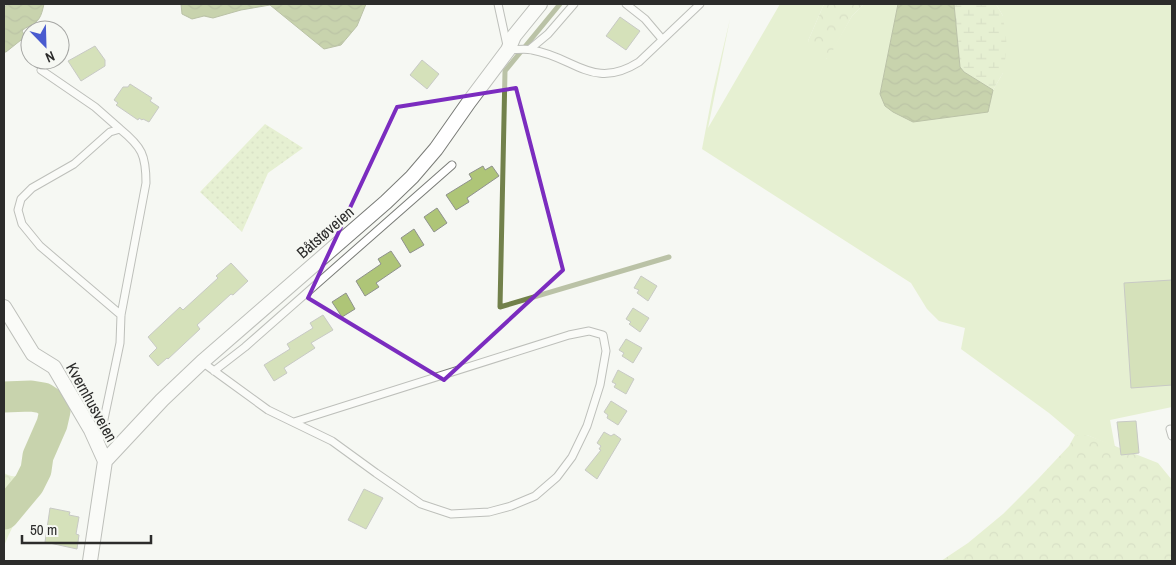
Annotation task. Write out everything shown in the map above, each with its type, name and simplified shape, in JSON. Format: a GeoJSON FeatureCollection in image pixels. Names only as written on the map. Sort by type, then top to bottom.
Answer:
{"type":"FeatureCollection","features":[{"type":"Feature","properties":{"kind":"street","name":"Båtstøveien"},"geometry":{"type":"LineString","coordinates":[[105,462],[162,400],[202,362],[412,177],[436,149],[508,50],[514,36],[540,4]]}},
{"type":"Feature","properties":{"kind":"street","name":"Kvernhusveien"},"geometry":{"type":"LineString","coordinates":[[4,307],[33,354],[54,368],[91,430],[105,462],[90,561]]}},
{"type":"Feature","properties":{"kind":"lane"},"geometry":{"type":"LineString","coordinates":[[498,4],[508,50],[530,49],[588,70],[608,74],[619,72],[639,62],[700,4]]}},
{"type":"Feature","properties":{"kind":"lane"},"geometry":{"type":"LineString","coordinates":[[530,49],[548,34],[574,4]]}},
{"type":"Feature","properties":{"kind":"lane"},"geometry":{"type":"LineString","coordinates":[[626,4],[645,19],[662,39]]}},
{"type":"Feature","properties":{"kind":"lane"},"geometry":{"type":"LineString","coordinates":[[42,70],[95,107],[132,138],[140,150],[146,165],[146,183],[121,315],[120,343],[98,447]]}},
{"type":"Feature","properties":{"kind":"lane"},"geometry":{"type":"LineString","coordinates":[[120,129],[110,132],[74,164],[32,188],[21,199],[18,210],[22,224],[40,246],[121,315]]}},
{"type":"Feature","properties":{"kind":"lane"},"geometry":{"type":"LineString","coordinates":[[214,370],[245,347],[452,165]]}},
{"type":"Feature","properties":{"kind":"lane"},"geometry":{"type":"LineString","coordinates":[[202,362],[268,410],[332,441],[421,504],[451,514],[489,512],[511,506],[535,496],[557,477],[572,457],[587,426],[600,385],[606,351],[603,335],[589,331],[570,335],[294,422]]}},
{"type":"Feature","properties":{"kind":"highlighted area"},"geometry":{"type":"Polygon","coordinates":[[[516,88],[563,270],[444,380],[308,298],[397,107],[516,88]]]}},
{"type":"Feature","properties":{"kind":"green space"},"geometry":{"type":"Polygon","coordinates":[[[780,4],[824,4],[808,41],[827,59],[852,16],[864,4],[898,4],[880,94],[988,112],[993,90],[1003,73],[1003,16],[996,4],[1172,4],[1172,407],[1110,420],[1115,447],[1087,435],[1075,435],[1049,413],[961,349],[965,328],[939,321],[927,309],[911,283],[702,149],[730,19],[708,128],[780,4]]]}},
{"type":"Feature","properties":{"kind":"green space"},"geometry":{"type":"Polygon","coordinates":[[[824,4],[864,4],[852,16],[828,59],[817,57],[808,41],[824,4]]]}},
{"type":"Feature","properties":{"kind":"green space"},"geometry":{"type":"Polygon","coordinates":[[[954,4],[996,4],[1003,16],[1007,47],[1003,73],[993,90],[964,72],[960,67],[954,4]]]}},
{"type":"Feature","properties":{"kind":"green space"},"geometry":{"type":"Polygon","coordinates":[[[265,124],[303,148],[268,173],[242,232],[200,192],[265,124]]]}},
{"type":"Feature","properties":{"kind":"green space"},"geometry":{"type":"Polygon","coordinates":[[[1075,435],[1087,435],[1158,463],[1172,480],[1172,561],[941,561],[968,543],[1003,514],[1069,446],[1075,435]]]}},
{"type":"Feature","properties":{"kind":"green space"},"geometry":{"type":"Polygon","coordinates":[[[4,473],[19,477],[47,477],[17,519],[4,546],[4,473]]]}},
{"type":"Feature","properties":{"kind":"water"},"geometry":{"type":"Polygon","coordinates":[[[7,4],[44,4],[41,16],[38,20],[20,20],[20,41],[6,52],[4,52],[4,8],[7,4]]]}},
{"type":"Feature","properties":{"kind":"water"},"geometry":{"type":"Polygon","coordinates":[[[181,4],[366,4],[357,26],[341,45],[324,49],[270,5],[241,10],[213,18],[204,16],[192,19],[182,14],[181,4]]]}},
{"type":"Feature","properties":{"kind":"water"},"geometry":{"type":"Polygon","coordinates":[[[898,4],[954,4],[960,67],[964,72],[993,90],[988,112],[913,122],[885,106],[880,94],[898,4]]]}},
{"type":"Feature","properties":{"kind":"building"},"geometry":{"type":"Polygon","coordinates":[[[620,17],[640,31],[626,50],[606,36],[620,17]]]}},
{"type":"Feature","properties":{"kind":"building"},"geometry":{"type":"Polygon","coordinates":[[[95,46],[105,60],[105,66],[81,81],[70,64],[70,60],[95,46]]]}},
{"type":"Feature","properties":{"kind":"building"},"geometry":{"type":"Polygon","coordinates":[[[422,60],[439,74],[427,89],[410,75],[422,60]]]}},
{"type":"Feature","properties":{"kind":"building"},"geometry":{"type":"Polygon","coordinates":[[[130,84],[152,98],[150,101],[159,107],[149,122],[139,118],[138,120],[116,105],[118,103],[114,100],[123,87],[128,87],[130,84]]]}},
{"type":"Feature","properties":{"kind":"building"},"geometry":{"type":"Polygon","coordinates":[[[483,166],[485,170],[492,166],[499,176],[467,198],[469,202],[456,210],[446,195],[472,179],[469,174],[483,166]]]}},
{"type":"Feature","properties":{"kind":"building"},"geometry":{"type":"Polygon","coordinates":[[[437,208],[447,223],[434,232],[424,217],[437,208]]]}},
{"type":"Feature","properties":{"kind":"building"},"geometry":{"type":"Polygon","coordinates":[[[414,229],[424,245],[410,253],[401,238],[414,229]]]}},
{"type":"Feature","properties":{"kind":"building"},"geometry":{"type":"Polygon","coordinates":[[[391,251],[401,266],[376,283],[379,287],[365,296],[356,281],[381,264],[378,259],[391,251]]]}},
{"type":"Feature","properties":{"kind":"building"},"geometry":{"type":"Polygon","coordinates":[[[231,263],[248,281],[197,325],[200,329],[158,366],[149,356],[157,348],[148,337],[180,307],[183,310],[218,278],[216,276],[231,263]]]}},
{"type":"Feature","properties":{"kind":"building"},"geometry":{"type":"Polygon","coordinates":[[[641,276],[657,286],[648,301],[637,293],[639,290],[634,288],[641,276]]]}},
{"type":"Feature","properties":{"kind":"building"},"geometry":{"type":"Polygon","coordinates":[[[1172,280],[1172,385],[1131,388],[1124,283],[1172,280]]]}},
{"type":"Feature","properties":{"kind":"building"},"geometry":{"type":"Polygon","coordinates":[[[346,293],[355,309],[342,317],[332,302],[346,293]]]}},
{"type":"Feature","properties":{"kind":"building"},"geometry":{"type":"Polygon","coordinates":[[[633,308],[649,318],[640,332],[629,324],[631,322],[626,319],[633,308]]]}},
{"type":"Feature","properties":{"kind":"building"},"geometry":{"type":"Polygon","coordinates":[[[323,315],[333,330],[311,343],[315,348],[284,368],[287,373],[274,381],[264,365],[290,349],[287,344],[313,328],[310,323],[323,315]]]}},
{"type":"Feature","properties":{"kind":"building"},"geometry":{"type":"Polygon","coordinates":[[[626,339],[642,348],[633,363],[622,356],[624,353],[619,350],[626,339]]]}},
{"type":"Feature","properties":{"kind":"building"},"geometry":{"type":"Polygon","coordinates":[[[618,370],[634,379],[626,394],[614,387],[616,384],[612,382],[618,370]]]}},
{"type":"Feature","properties":{"kind":"building"},"geometry":{"type":"Polygon","coordinates":[[[611,401],[627,411],[618,425],[607,418],[608,415],[604,412],[611,401]]]}},
{"type":"Feature","properties":{"kind":"building"},"geometry":{"type":"Polygon","coordinates":[[[1136,421],[1139,453],[1121,455],[1117,422],[1136,421]]]}},
{"type":"Feature","properties":{"kind":"building"},"geometry":{"type":"Polygon","coordinates":[[[604,432],[611,436],[614,434],[621,439],[597,479],[585,470],[601,450],[599,449],[601,446],[597,443],[604,432]]]}},
{"type":"Feature","properties":{"kind":"building"},"geometry":{"type":"Polygon","coordinates":[[[364,489],[383,498],[366,529],[348,520],[364,489]]]}},
{"type":"Feature","properties":{"kind":"building"},"geometry":{"type":"Polygon","coordinates":[[[50,508],[70,512],[69,515],[79,517],[76,534],[79,535],[77,549],[45,542],[50,508]]]}},
{"type":"Feature","properties":{"kind":"waterway"},"geometry":{"type":"LineString","coordinates":[[560,4],[505,71],[500,307],[669,257]]}},
{"type":"Feature","properties":{"kind":"waterway"},"geometry":{"type":"LineString","coordinates":[[4,397],[31,396],[43,398],[52,404],[55,411],[52,424],[38,456],[36,470],[29,484],[4,514]]}}]}
